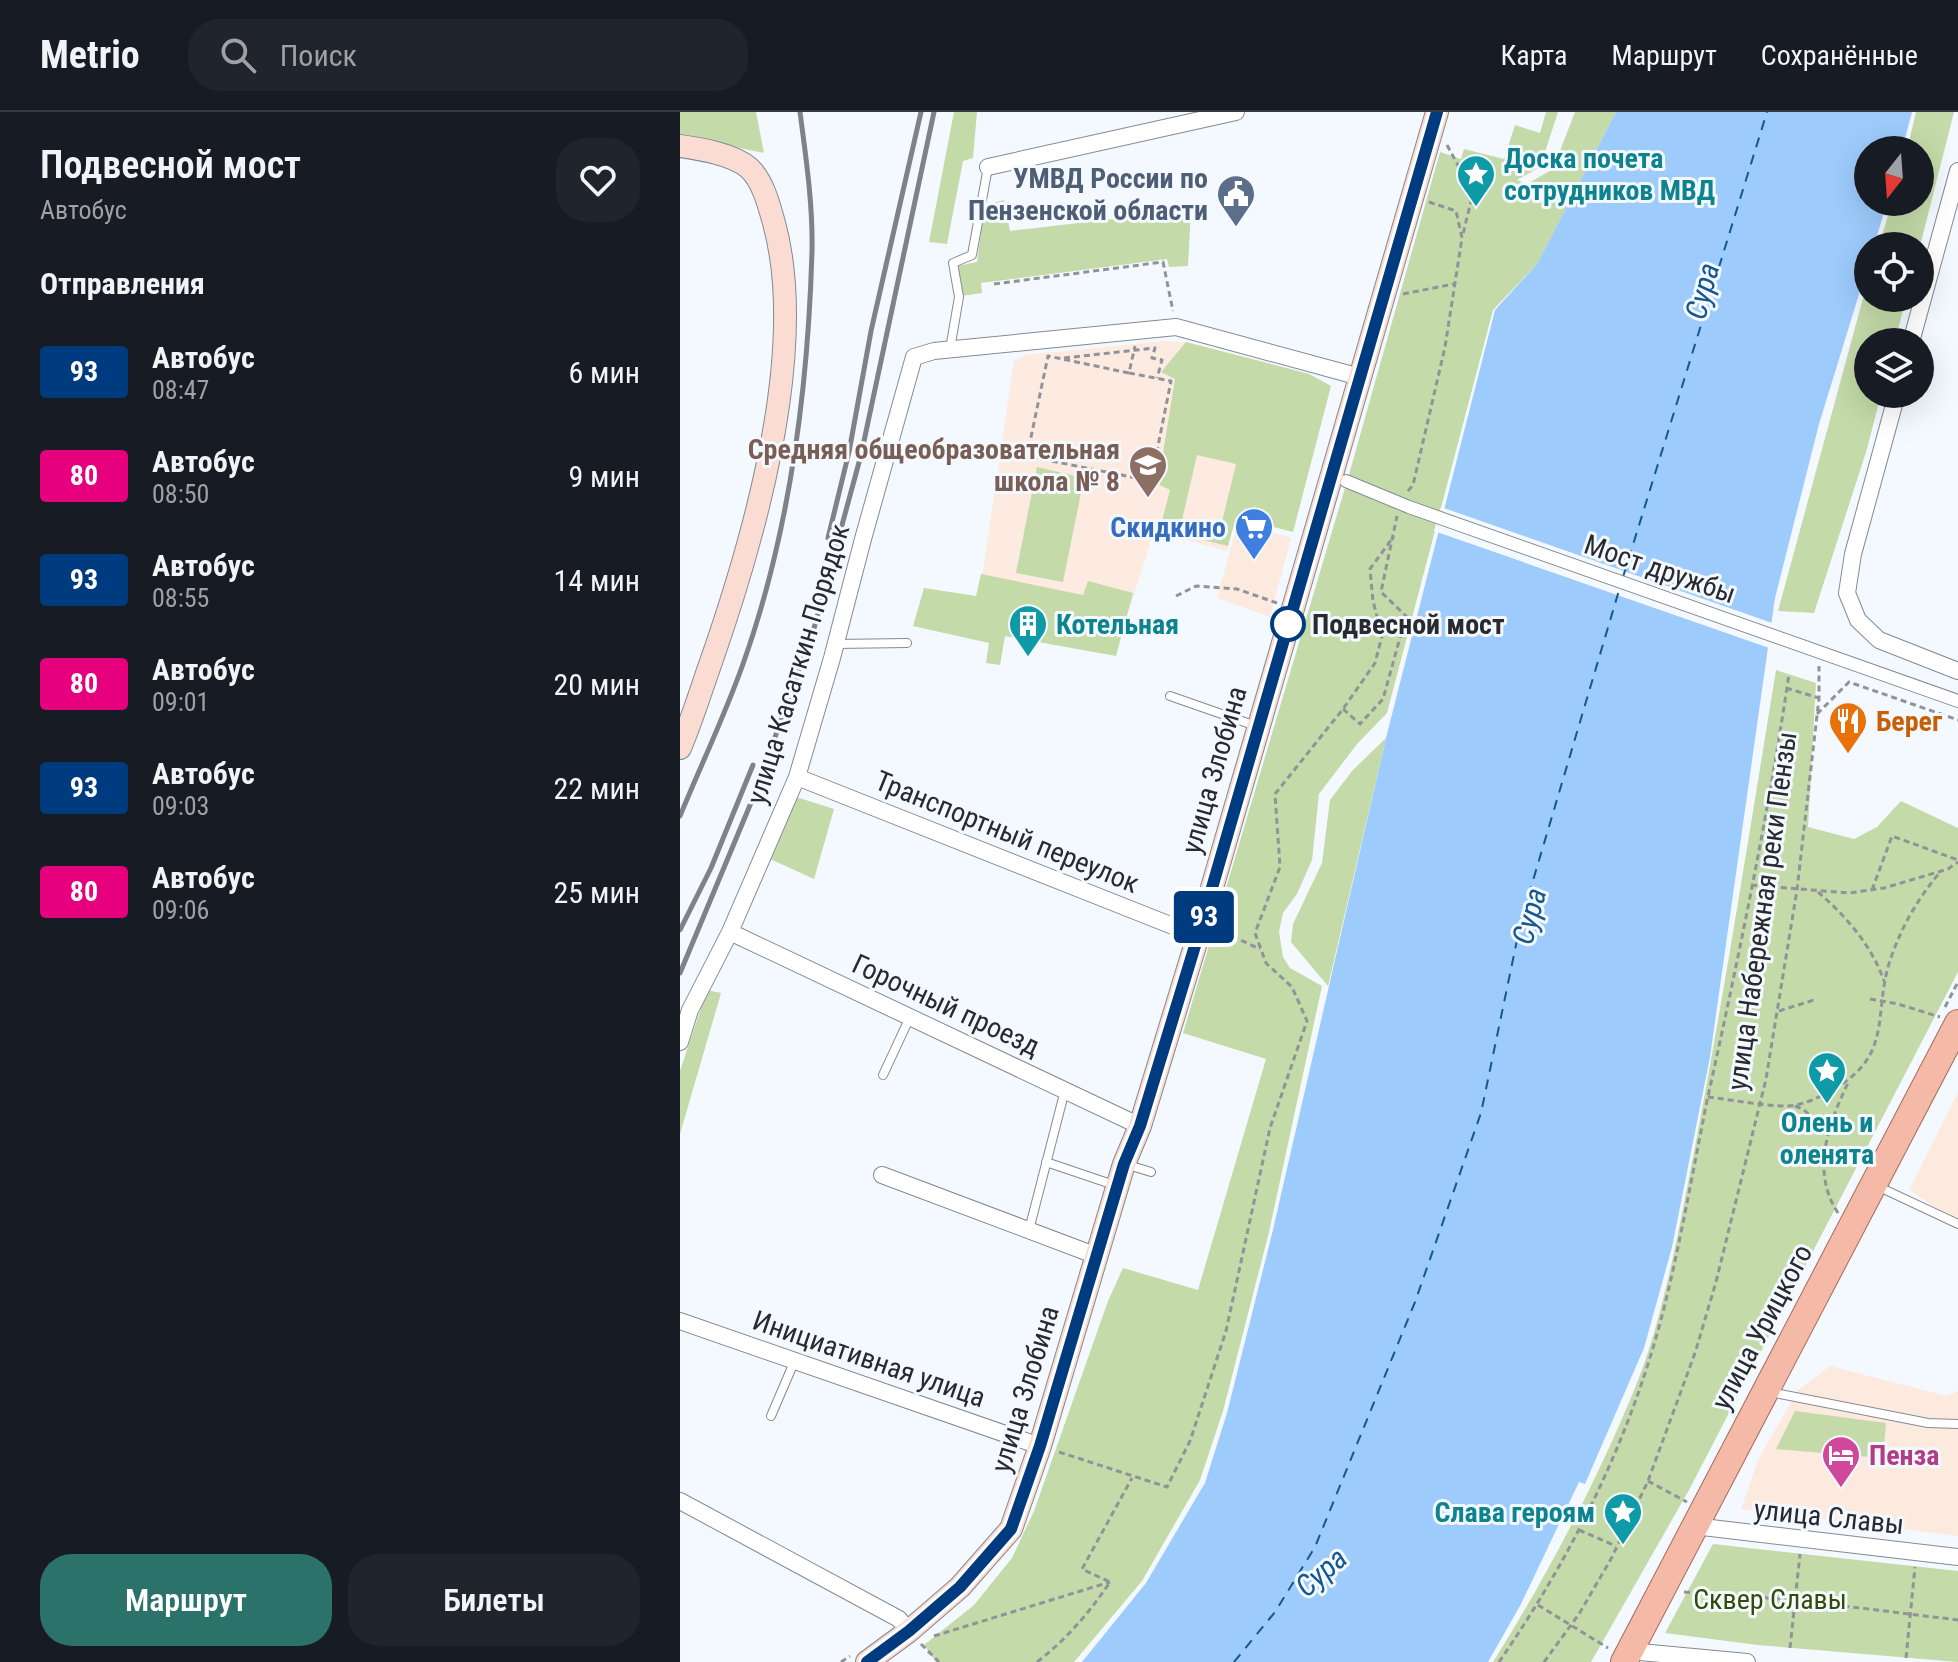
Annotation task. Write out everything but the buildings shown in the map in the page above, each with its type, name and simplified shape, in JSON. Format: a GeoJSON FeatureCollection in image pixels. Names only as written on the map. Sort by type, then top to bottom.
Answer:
{"type":"FeatureCollection","features":[{"type":"Feature","properties":{"kind":"main road","name":"улица Злобина"},"geometry":{"type":"LineString","coordinates":[[860,1658],[914,1636],[960,1587],[1011,1529],[1046,1448],[1117,1187],[1140,1126],[1198,936],[1360,377],[1440,123]]}},
{"type":"Feature","properties":{"kind":"main road"},"geometry":{"type":"LineString","coordinates":[[680,146],[715,152],[749,168],[767,197],[780,245],[785,306],[781,384],[770,456],[733,597],[680,748]]}},
{"type":"Feature","properties":{"kind":"main road","name":"улица Урицкого"},"geometry":{"type":"LineString","coordinates":[[1620,1654],[1691,1514],[1765,1391],[1873,1184],[1945,1056],[1949,1020]]}},
{"type":"Feature","properties":{"kind":"street"},"geometry":{"type":"LineString","coordinates":[[988,167],[1236,112]]}},
{"type":"Feature","properties":{"kind":"street"},"geometry":{"type":"LineString","coordinates":[[1915,328],[1958,171]]}},
{"type":"Feature","properties":{"kind":"street","name":"улица Касаткин Порядок"},"geometry":{"type":"LineString","coordinates":[[680,1042],[690,1010],[730,932],[797,777],[914,357],[950,349],[1176,327],[1360,377]]}},
{"type":"Feature","properties":{"kind":"street"},"geometry":{"type":"LineString","coordinates":[[1893,408],[1853,554],[1847,593],[1858,620],[1879,640],[1958,671]]}},
{"type":"Feature","properties":{"kind":"street","name":"Мост дружбы"},"geometry":{"type":"LineString","coordinates":[[1346,481],[1404,505],[1958,701]]}},
{"type":"Feature","properties":{"kind":"street","name":"Транспортный переулок"},"geometry":{"type":"LineString","coordinates":[[797,777],[1198,936]]}},
{"type":"Feature","properties":{"kind":"street","name":"Горочный проезд"},"geometry":{"type":"LineString","coordinates":[[730,932],[1140,1126]]}},
{"type":"Feature","properties":{"kind":"street"},"geometry":{"type":"LineString","coordinates":[[882,1175],[1097,1256]]}},
{"type":"Feature","properties":{"kind":"street","name":"Инициативная улица"},"geometry":{"type":"LineString","coordinates":[[680,1321],[1046,1448]]}},
{"type":"Feature","properties":{"kind":"street"},"geometry":{"type":"LineString","coordinates":[[680,1501],[899,1619],[914,1636]]}},
{"type":"Feature","properties":{"kind":"street","name":"улица Славы"},"geometry":{"type":"LineString","coordinates":[[1691,1514],[1958,1557]]}},
{"type":"Feature","properties":{"kind":"street"},"geometry":{"type":"LineString","coordinates":[[1620,1654],[1747,1662]]}},
{"type":"Feature","properties":{"kind":"lane"},"geometry":{"type":"LineString","coordinates":[[950,349],[959,297],[953,263],[972,255],[988,167]]}},
{"type":"Feature","properties":{"kind":"lane"},"geometry":{"type":"LineString","coordinates":[[836,644],[907,643]]}},
{"type":"Feature","properties":{"kind":"lane"},"geometry":{"type":"LineString","coordinates":[[1170,696],[1258,727]]}},
{"type":"Feature","properties":{"kind":"lane"},"geometry":{"type":"LineString","coordinates":[[883,1075],[910,1016]]}},
{"type":"Feature","properties":{"kind":"lane"},"geometry":{"type":"LineString","coordinates":[[1029,1231],[1065,1090]]}},
{"type":"Feature","properties":{"kind":"lane"},"geometry":{"type":"LineString","coordinates":[[1046,1162],[1117,1187]]}},
{"type":"Feature","properties":{"kind":"lane"},"geometry":{"type":"LineString","coordinates":[[1124,1164],[1151,1172]]}},
{"type":"Feature","properties":{"kind":"lane"},"geometry":{"type":"LineString","coordinates":[[1873,1184],[1958,1224]]}},
{"type":"Feature","properties":{"kind":"lane"},"geometry":{"type":"LineString","coordinates":[[771,1416],[795,1359]]}},
{"type":"Feature","properties":{"kind":"lane"},"geometry":{"type":"LineString","coordinates":[[1765,1391],[1928,1423],[1958,1424]]}},
{"type":"Feature","properties":{"kind":"path"},"geometry":{"type":"LineString","coordinates":[[1413,485],[1445,347],[1462,238],[1473,193],[1440,123]]}},
{"type":"Feature","properties":{"kind":"path"},"geometry":{"type":"LineString","coordinates":[[1424,201],[1456,211],[1462,238]]}},
{"type":"Feature","properties":{"kind":"path"},"geometry":{"type":"LineString","coordinates":[[994,284],[1163,262],[1176,327]]}},
{"type":"Feature","properties":{"kind":"path"},"geometry":{"type":"LineString","coordinates":[[1395,296],[1455,284]]}},
{"type":"Feature","properties":{"kind":"path"},"geometry":{"type":"LineString","coordinates":[[1129,373],[1135,339]]}},
{"type":"Feature","properties":{"kind":"path"},"geometry":{"type":"LineString","coordinates":[[1061,359],[1155,348],[1152,358],[1162,360],[1157,379]]}},
{"type":"Feature","properties":{"kind":"path"},"geometry":{"type":"LineString","coordinates":[[1048,356],[1129,373],[1171,381],[1151,481],[1027,456],[1048,356]]}},
{"type":"Feature","properties":{"kind":"path"},"geometry":{"type":"LineString","coordinates":[[1343,709],[1360,724],[1383,699],[1406,616],[1381,592],[1404,505]]}},
{"type":"Feature","properties":{"kind":"path"},"geometry":{"type":"LineString","coordinates":[[1046,1448],[1167,1487],[1190,1441],[1226,1331],[1270,1128],[1307,1021],[1292,987],[1266,963],[1255,933],[1280,867],[1275,794],[1343,709],[1375,663],[1382,636],[1373,601],[1370,569],[1394,536]]}},
{"type":"Feature","properties":{"kind":"path"},"geometry":{"type":"LineString","coordinates":[[1176,596],[1196,586],[1237,589],[1277,603]]}},
{"type":"Feature","properties":{"kind":"path","name":"улица Набережная реки Пензы"},"geometry":{"type":"LineString","coordinates":[[1544,1662],[1571,1625],[1618,1547],[1648,1481],[1707,1315],[1761,1103],[1797,890],[1819,698],[1813,648]]}},
{"type":"Feature","properties":{"kind":"path"},"geometry":{"type":"LineString","coordinates":[[1499,1662],[1538,1605],[1579,1530],[1612,1459],[1640,1387],[1664,1309],[1751,885],[1789,674]]}},
{"type":"Feature","properties":{"kind":"path"},"geometry":{"type":"LineString","coordinates":[[1817,714],[1849,682],[1958,720]]}},
{"type":"Feature","properties":{"kind":"path"},"geometry":{"type":"LineString","coordinates":[[1786,688],[1819,698]]}},
{"type":"Feature","properties":{"kind":"path"},"geometry":{"type":"LineString","coordinates":[[1872,890],[1892,836],[1958,861]]}},
{"type":"Feature","properties":{"kind":"path"},"geometry":{"type":"LineString","coordinates":[[1751,885],[1849,893],[1872,890],[1941,871],[1958,861]]}},
{"type":"Feature","properties":{"kind":"path"},"geometry":{"type":"LineString","coordinates":[[1792,1105],[1819,1098],[1849,1081],[1868,1061],[1875,1046],[1891,957],[1908,917],[1922,893],[1941,871]]}},
{"type":"Feature","properties":{"kind":"path"},"geometry":{"type":"LineString","coordinates":[[1818,892],[1837,908],[1859,935],[1872,954],[1885,985]]}},
{"type":"Feature","properties":{"kind":"path"},"geometry":{"type":"LineString","coordinates":[[1223,932],[1261,949]]}},
{"type":"Feature","properties":{"kind":"path"},"geometry":{"type":"LineString","coordinates":[[1777,1012],[1817,999]]}},
{"type":"Feature","properties":{"kind":"path"},"geometry":{"type":"LineString","coordinates":[[1870,999],[1949,1020]]}},
{"type":"Feature","properties":{"kind":"path"},"geometry":{"type":"LineString","coordinates":[[1834,1061],[1836,1088]]}},
{"type":"Feature","properties":{"kind":"path"},"geometry":{"type":"LineString","coordinates":[[1838,1214],[1825,1188],[1822,1165],[1829,1133],[1849,1081]]}},
{"type":"Feature","properties":{"kind":"path"},"geometry":{"type":"LineString","coordinates":[[1708,1097],[1792,1105],[1803,1109],[1829,1133]]}},
{"type":"Feature","properties":{"kind":"path"},"geometry":{"type":"LineString","coordinates":[[1110,1582],[1082,1569],[1133,1476]]}},
{"type":"Feature","properties":{"kind":"path"},"geometry":{"type":"LineString","coordinates":[[1648,1481],[1691,1514]]}},
{"type":"Feature","properties":{"kind":"path"},"geometry":{"type":"LineString","coordinates":[[1579,1530],[1618,1547]]}},
{"type":"Feature","properties":{"kind":"path"},"geometry":{"type":"LineString","coordinates":[[1790,1648],[1800,1554]]}},
{"type":"Feature","properties":{"kind":"path"},"geometry":{"type":"LineString","coordinates":[[1906,1658],[1915,1567]]}},
{"type":"Feature","properties":{"kind":"path"},"geometry":{"type":"LineString","coordinates":[[933,1636],[1110,1582]]}},
{"type":"Feature","properties":{"kind":"path"},"geometry":{"type":"LineString","coordinates":[[1037,1662],[1062,1644],[1110,1582]]}},
{"type":"Feature","properties":{"kind":"path"},"geometry":{"type":"LineString","coordinates":[[1686,1593],[1795,1600],[1958,1620]]}},
{"type":"Feature","properties":{"kind":"path"},"geometry":{"type":"LineString","coordinates":[[1538,1605],[1620,1654]]}},
{"type":"Feature","properties":{"kind":"path"},"geometry":{"type":"LineString","coordinates":[[914,1636],[939,1662]]}},
{"type":"Feature","properties":{"kind":"path"},"geometry":{"type":"LineString","coordinates":[[841,1662],[860,1658]]}},
{"type":"Feature","properties":{"kind":"shaded area","name":"Средняя общеобразовательная школа № 8"},"geometry":{"type":"Polygon","coordinates":[[[1165,341],[1186,342],[1309,374],[1331,386],[1293,532],[1236,517],[1227,551],[1154,531],[1124,626],[979,597],[1014,361],[1026,355],[1165,341]]]}},
{"type":"Feature","properties":{"kind":"shaded area"},"geometry":{"type":"Polygon","coordinates":[[[1238,522],[1291,538],[1270,617],[1217,598],[1238,522]]]}},
{"type":"Feature","properties":{"kind":"shaded area"},"geometry":{"type":"Polygon","coordinates":[[[1958,1092],[1958,1223],[1909,1190],[1958,1092]]]}},
{"type":"Feature","properties":{"kind":"shaded area"},"geometry":{"type":"Polygon","coordinates":[[[1830,1366],[1947,1396],[1958,1391],[1958,1536],[1741,1509],[1758,1460],[1798,1390],[1830,1366]]]}},
{"type":"Feature","properties":{"kind":"green space"},"geometry":{"type":"Polygon","coordinates":[[[680,112],[756,112],[764,153],[680,136],[680,112]]]}},
{"type":"Feature","properties":{"kind":"green space"},"geometry":{"type":"Polygon","coordinates":[[[954,112],[977,112],[973,158],[963,161],[947,244],[929,242],[954,112]]]}},
{"type":"Feature","properties":{"kind":"green space"},"geometry":{"type":"Polygon","coordinates":[[[1546,112],[1558,112],[1540,167],[1517,180],[1527,184],[1553,169],[1575,112],[1616,112],[1537,264],[1493,310],[1387,713],[1357,744],[1319,794],[1312,860],[1297,894],[1283,913],[1279,932],[1283,957],[1290,968],[1322,986],[1269,1232],[1223,1411],[1200,1480],[1142,1581],[1074,1662],[936,1662],[924,1645],[974,1605],[1012,1558],[1034,1511],[1108,1301],[1123,1268],[1198,1290],[1266,1059],[1183,1033],[1350,471],[1440,152],[1461,159],[1464,149],[1504,159],[1515,125],[1540,133],[1546,112]]]}},
{"type":"Feature","properties":{"kind":"green space"},"geometry":{"type":"Polygon","coordinates":[[[1916,112],[1954,112],[1934,191],[1934,136],[1910,136],[1916,112]]]}},
{"type":"Feature","properties":{"kind":"green space"},"geometry":{"type":"Polygon","coordinates":[[[1004,200],[1010,231],[1191,210],[1188,266],[1169,267],[1167,259],[981,283],[982,293],[962,296],[957,266],[977,262],[985,205],[1004,200]]]}},
{"type":"Feature","properties":{"kind":"green space"},"geometry":{"type":"Polygon","coordinates":[[[1888,216],[1928,216],[1924,232],[1883,232],[1888,216]]]}},
{"type":"Feature","properties":{"kind":"green space"},"geometry":{"type":"Polygon","coordinates":[[[1859,312],[1902,312],[1898,328],[1855,328],[1859,312]]]}},
{"type":"Feature","properties":{"kind":"green space"},"geometry":{"type":"Polygon","coordinates":[[[1854,331],[1854,408],[1877,408],[1867,449],[1814,613],[1778,611],[1854,331]]]}},
{"type":"Feature","properties":{"kind":"green space"},"geometry":{"type":"Polygon","coordinates":[[[1186,342],[1309,374],[1331,386],[1293,532],[1236,517],[1228,546],[1160,529],[1170,490],[1158,484],[1175,379],[1161,372],[1186,342]],[[1197,455],[1182,520],[1220,530],[1236,464],[1197,455]]]}},
{"type":"Feature","properties":{"kind":"green space"},"geometry":{"type":"Polygon","coordinates":[[[1037,467],[1084,478],[1063,582],[1016,573],[1037,467]]]}},
{"type":"Feature","properties":{"kind":"green space"},"geometry":{"type":"Polygon","coordinates":[[[981,574],[1083,595],[1088,581],[1133,593],[1116,656],[1005,636],[1000,665],[986,663],[989,643],[913,626],[924,588],[976,596],[981,574]]]}},
{"type":"Feature","properties":{"kind":"green space"},"geometry":{"type":"Polygon","coordinates":[[[1776,670],[1816,683],[1808,827],[1854,839],[1877,827],[1901,801],[1958,828],[1958,972],[1689,1490],[1591,1662],[1493,1662],[1551,1563],[1620,1424],[1645,1360],[1663,1301],[1706,1088],[1776,670]]]}},
{"type":"Feature","properties":{"kind":"green space"},"geometry":{"type":"Polygon","coordinates":[[[1386,738],[1328,986],[1291,942],[1293,924],[1322,863],[1330,800],[1352,771],[1386,738]]]}},
{"type":"Feature","properties":{"kind":"green space"},"geometry":{"type":"Polygon","coordinates":[[[793,796],[834,809],[814,879],[768,858],[793,796]]]}},
{"type":"Feature","properties":{"kind":"green space"},"geometry":{"type":"Polygon","coordinates":[[[707,990],[721,993],[680,1134],[680,1071],[707,990]]]}},
{"type":"Feature","properties":{"kind":"green space"},"geometry":{"type":"Polygon","coordinates":[[[1795,1411],[1886,1423],[1883,1458],[1776,1449],[1795,1411]]]}},
{"type":"Feature","properties":{"kind":"green space","name":"Сквер Славы"},"geometry":{"type":"Polygon","coordinates":[[[1713,1544],[1958,1571],[1958,1662],[1758,1645],[1665,1633],[1713,1544]]]}},
{"type":"Feature","properties":{"kind":"water","name":"Сура"},"geometry":{"type":"Polygon","coordinates":[[[1616,112],[1912,112],[1906,136],[1854,136],[1854,216],[1883,216],[1878,232],[1854,232],[1854,310],[1819,424],[1775,598],[1710,1057],[1672,1247],[1644,1348],[1585,1484],[1579,1482],[1521,1604],[1488,1662],[1082,1662],[1146,1583],[1205,1483],[1227,1413],[1272,1234],[1386,738],[1495,310],[1537,264],[1616,112]]]}},
{"type":"Feature","properties":{"kind":"pier"},"geometry":{"type":"Polygon","coordinates":[[[1441,507],[1775,624],[1772,649],[1434,531],[1441,507]]]}},
{"type":"Feature","properties":{"kind":"ferry route"},"geometry":{"type":"LineString","coordinates":[[1623,577],[1767,112]]}},
{"type":"Feature","properties":{"kind":"ferry route"},"geometry":{"type":"LineString","coordinates":[[1234,1662],[1275,1612],[1315,1547],[1415,1302],[1481,1113],[1521,921],[1620,587]]}},
{"type":"Feature","properties":{"kind":"railway"},"geometry":{"type":"LineString","coordinates":[[680,816],[736,683],[759,614],[794,460],[806,356],[812,251],[810,199],[800,112]]}},
{"type":"Feature","properties":{"kind":"railway"},"geometry":{"type":"LineString","coordinates":[[828,538],[921,112]]}},
{"type":"Feature","properties":{"kind":"railway"},"geometry":{"type":"LineString","coordinates":[[680,973],[753,798],[813,632],[861,455],[934,112]]}},
{"type":"Feature","properties":{"kind":"railway"},"geometry":{"type":"LineString","coordinates":[[680,930],[711,868],[753,765]]}},
{"type":"Feature","properties":{"kind":"bus line","name":"93"},"geometry":{"type":"LineString","coordinates":[[867,1662],[960,1587],[1011,1529],[1040,1446],[1124,1164],[1140,1126],[1198,936],[1437,112]]}},
{"type":"Feature","properties":{"kind":"place","name":"Доска почета сотрудников МВД"},"geometry":{"type":"Point","coordinates":[1476,208]}},
{"type":"Feature","properties":{"kind":"place","name":"УМВД России по Пензенской области"},"geometry":{"type":"Point","coordinates":[1236,228]}},
{"type":"Feature","properties":{"kind":"place","name":"Средняя общеобразовательная школа № 8"},"geometry":{"type":"Point","coordinates":[1148,499]}},
{"type":"Feature","properties":{"kind":"place","name":"Скидкино"},"geometry":{"type":"Point","coordinates":[1254,561]}},
{"type":"Feature","properties":{"kind":"place","name":"Подвесной мост"},"geometry":{"type":"Point","coordinates":[1288,624]}},
{"type":"Feature","properties":{"kind":"place","name":"Котельная"},"geometry":{"type":"Point","coordinates":[1028,658]}},
{"type":"Feature","properties":{"kind":"place","name":"Берег"},"geometry":{"type":"Point","coordinates":[1848,755]}},
{"type":"Feature","properties":{"kind":"place","name":"Олень и оленята"},"geometry":{"type":"Point","coordinates":[1827,1105]}},
{"type":"Feature","properties":{"kind":"place","name":"Пенза"},"geometry":{"type":"Point","coordinates":[1841,1489]}},
{"type":"Feature","properties":{"kind":"place","name":"Слава героям"},"geometry":{"type":"Point","coordinates":[1623,1546]}}]}
